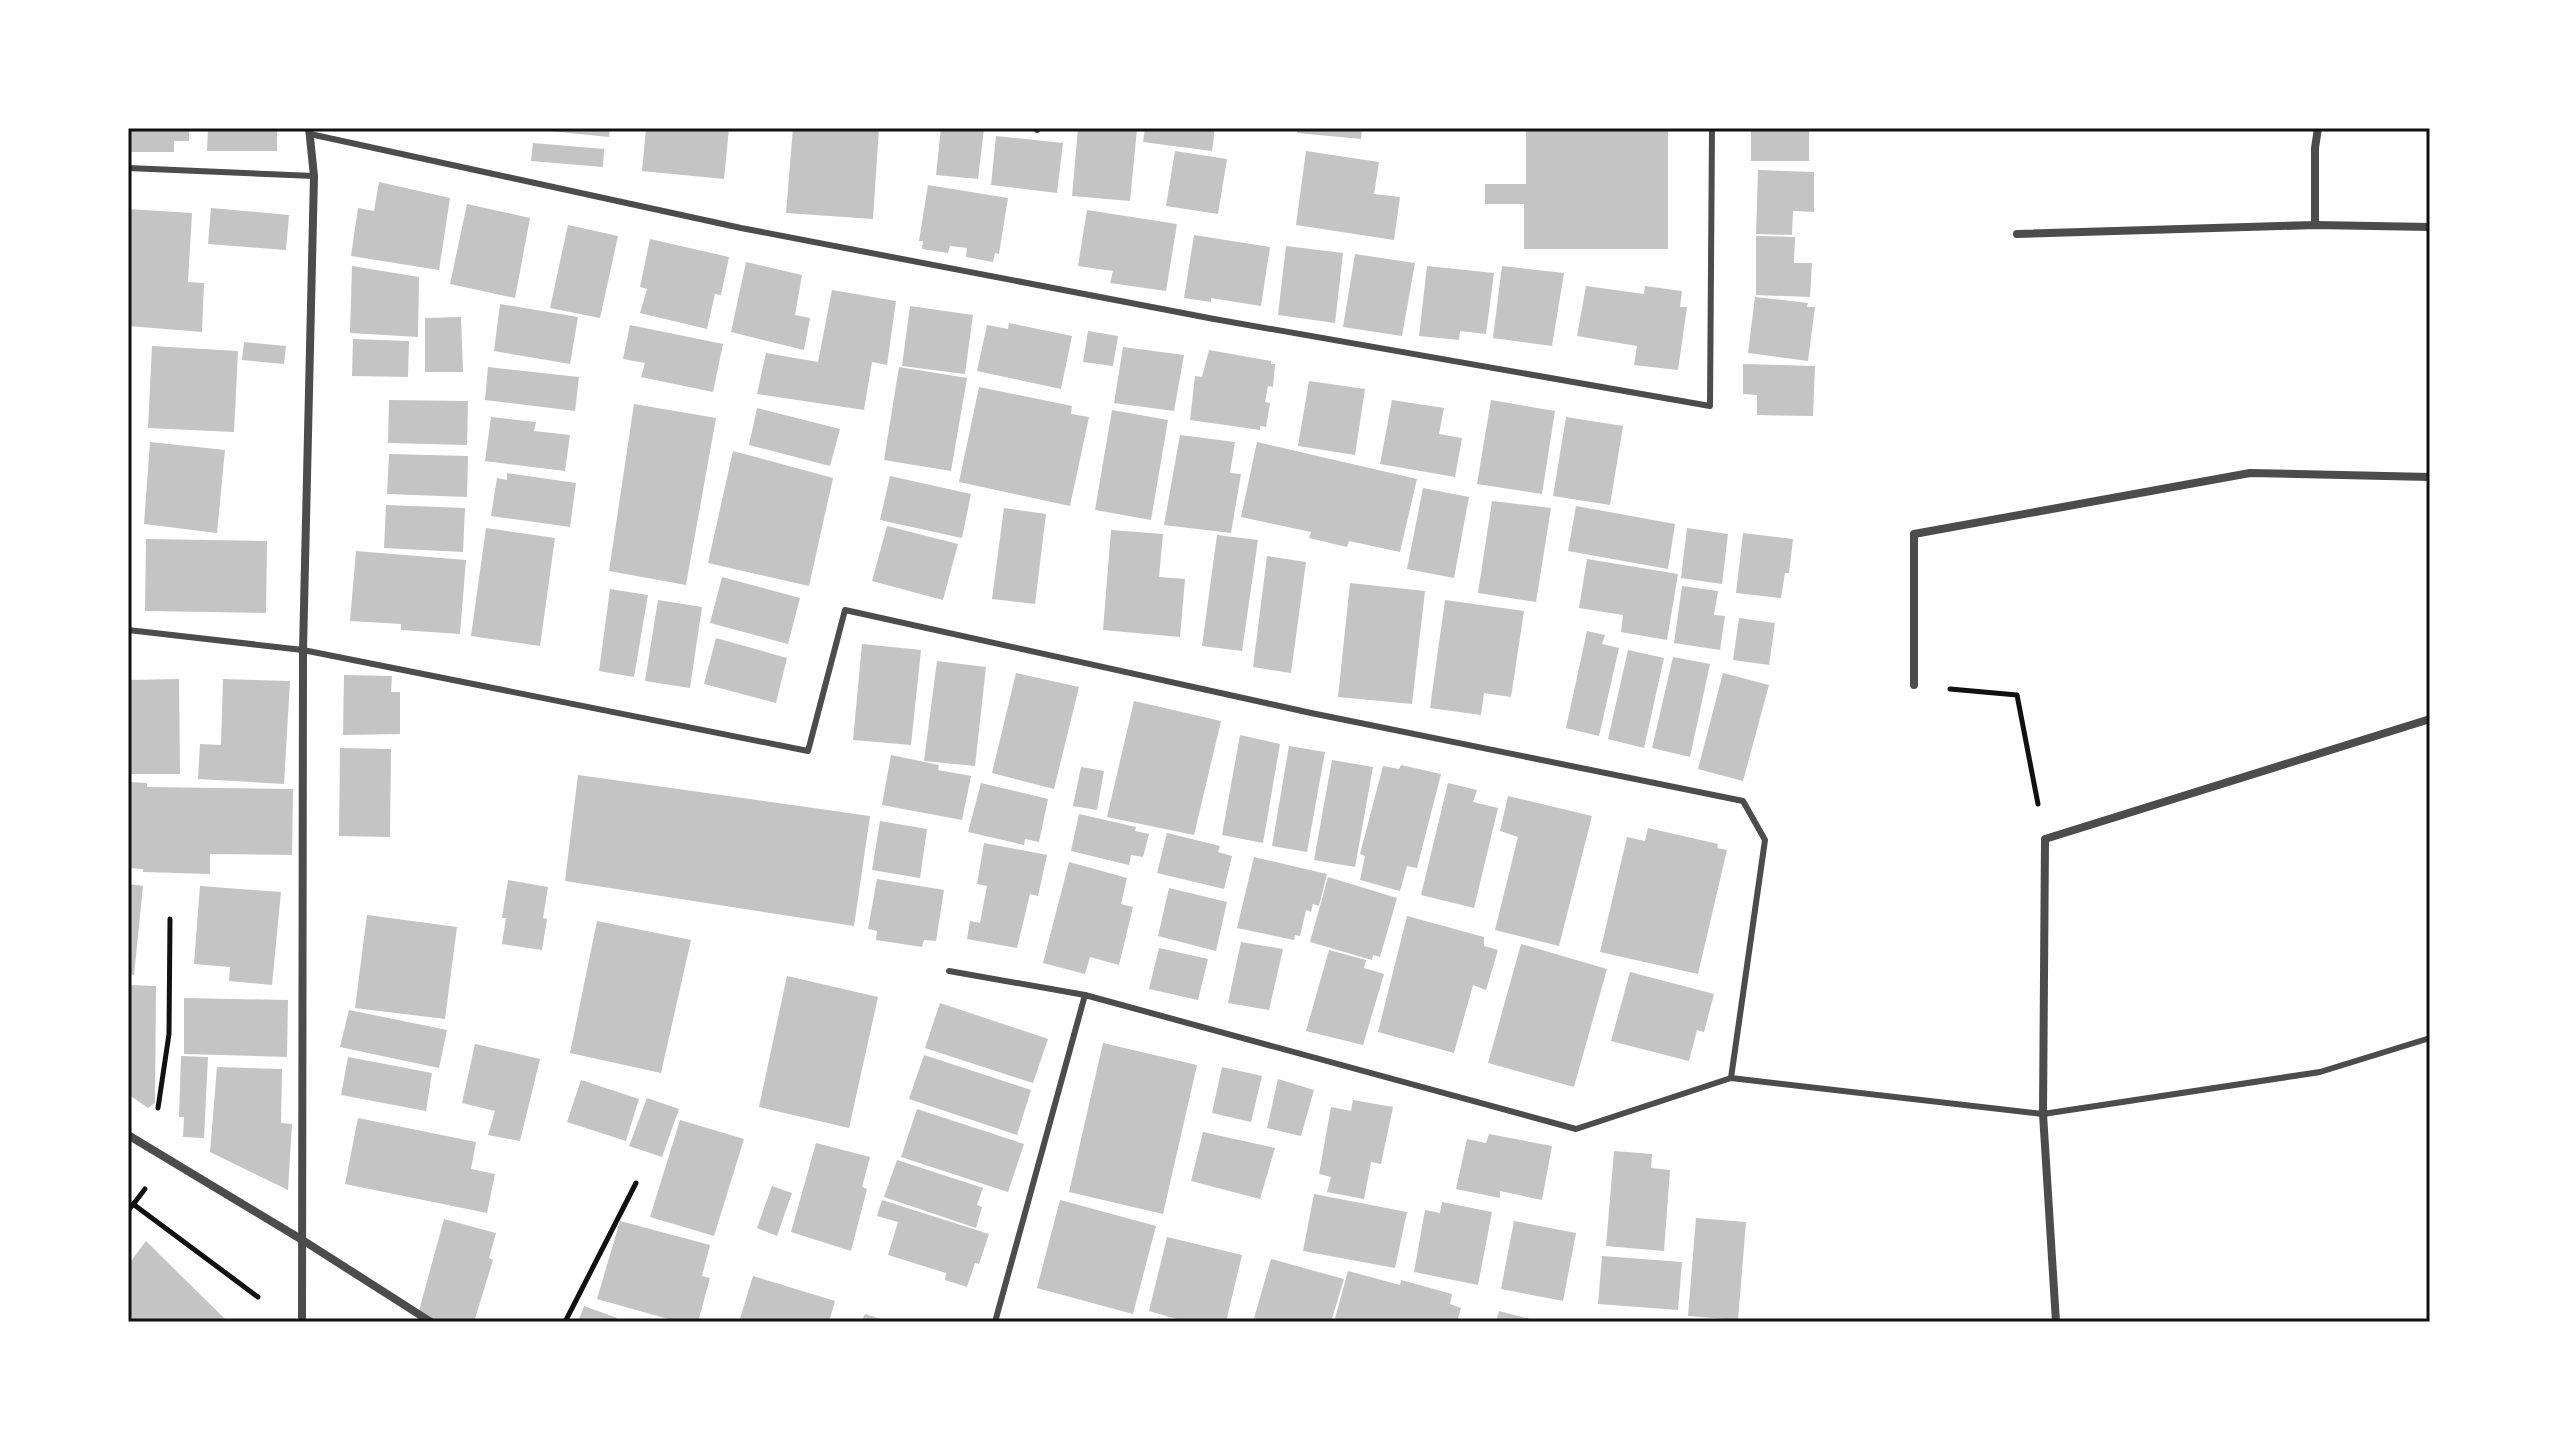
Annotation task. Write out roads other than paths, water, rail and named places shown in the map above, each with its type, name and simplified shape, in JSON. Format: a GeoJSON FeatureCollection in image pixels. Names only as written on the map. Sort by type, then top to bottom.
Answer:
{"type":"FeatureCollection","features":[{"type":"Feature","properties":{"kind":"street"},"geometry":{"type":"LineString","coordinates":[[2315,225],[2318,128]]}},
{"type":"Feature","properties":{"kind":"street"},"geometry":{"type":"LineString","coordinates":[[302,1322],[303,650],[314,176],[310,131]]}},
{"type":"Feature","properties":{"kind":"street"},"geometry":{"type":"LineString","coordinates":[[2017,234],[2315,225],[2430,227]]}},
{"type":"Feature","properties":{"kind":"street"},"geometry":{"type":"LineString","coordinates":[[1914,685],[1914,534],[2250,473],[2430,477]]}},
{"type":"Feature","properties":{"kind":"street"},"geometry":{"type":"LineString","coordinates":[[2056,1322],[2043,1114],[2045,839],[2430,719]]}},
{"type":"Feature","properties":{"kind":"street"},"geometry":{"type":"LineString","coordinates":[[128,1135],[431,1322]]}},
{"type":"Feature","properties":{"kind":"lane"},"geometry":{"type":"LineString","coordinates":[[310,131],[741,228],[1214,319],[1710,406],[1712,128]]}},
{"type":"Feature","properties":{"kind":"lane"},"geometry":{"type":"LineString","coordinates":[[128,168],[314,176]]}},
{"type":"Feature","properties":{"kind":"lane"},"geometry":{"type":"LineString","coordinates":[[128,630],[303,650],[808,751],[845,610],[1311,713],[1743,801],[1765,840],[1731,1078]]}},
{"type":"Feature","properties":{"kind":"lane"},"geometry":{"type":"LineString","coordinates":[[949,971],[1085,995],[1576,1129],[1731,1078],[2043,1114],[2320,1072],[2430,1038]]}},
{"type":"Feature","properties":{"kind":"lane"},"geometry":{"type":"LineString","coordinates":[[995,1322],[1085,995]]}}]}
